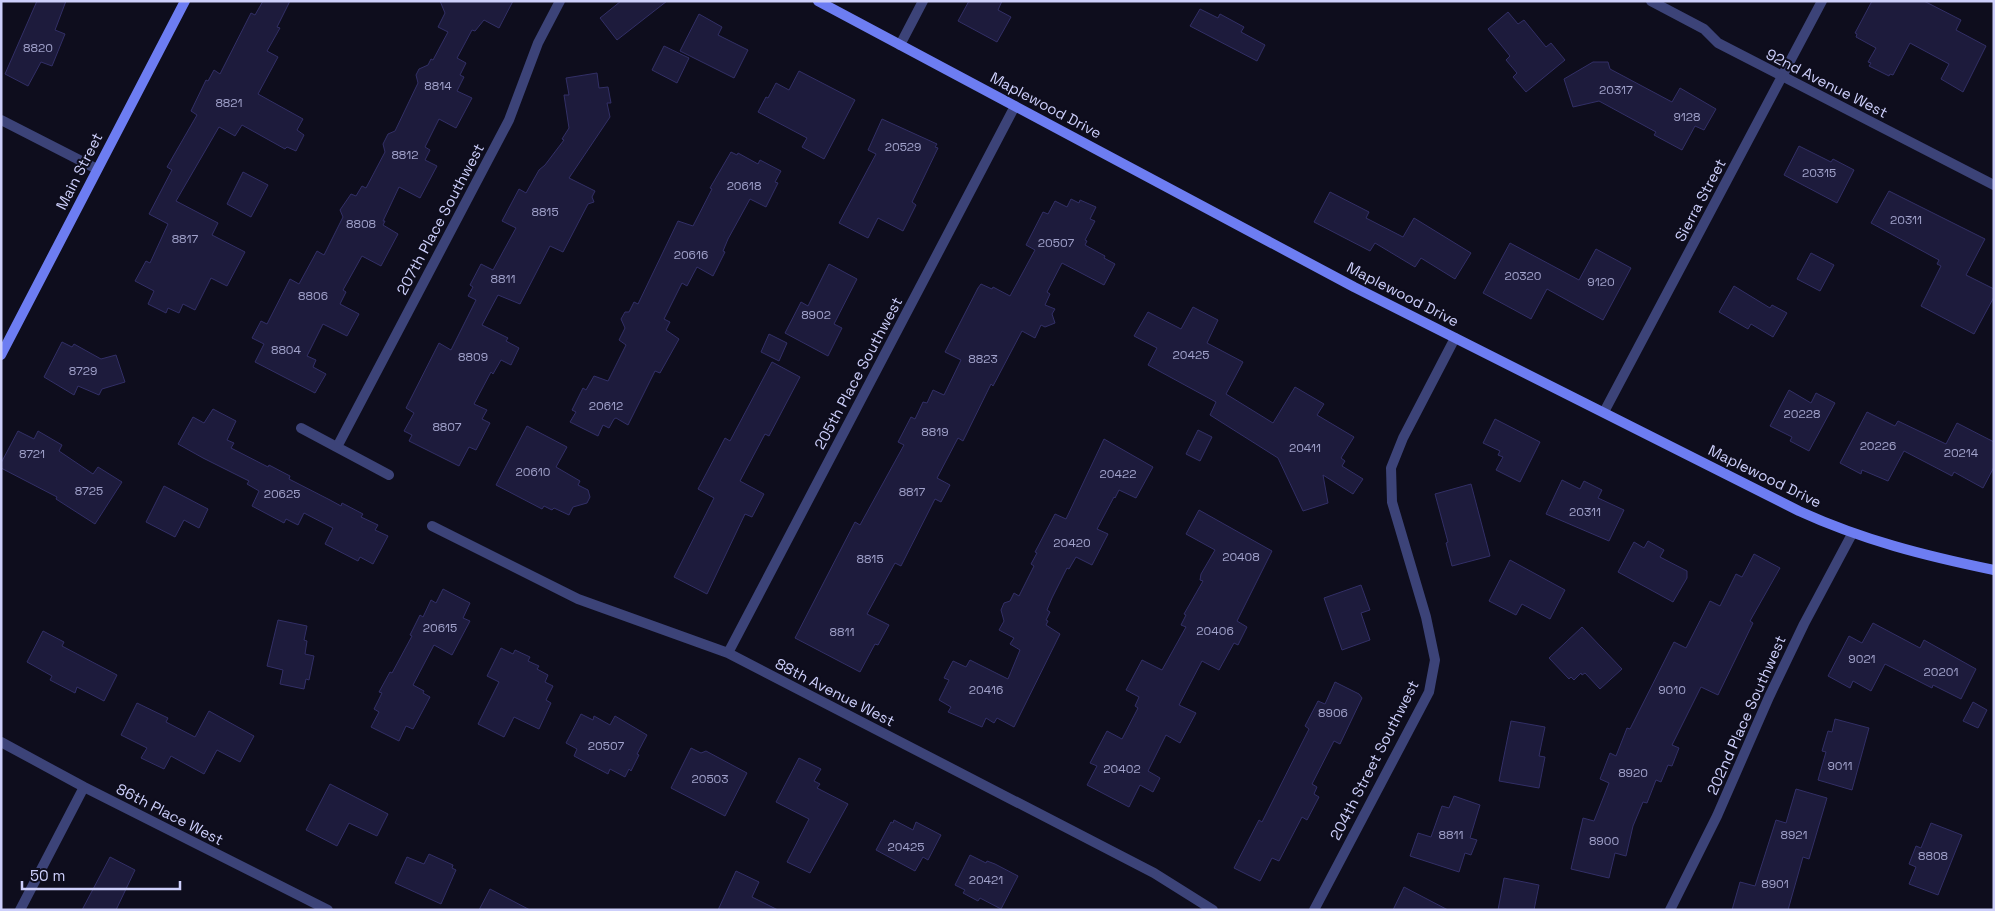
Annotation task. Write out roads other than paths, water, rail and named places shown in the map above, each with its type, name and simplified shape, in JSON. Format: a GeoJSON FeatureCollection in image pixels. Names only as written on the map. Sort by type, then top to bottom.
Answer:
{"type":"FeatureCollection","features":[{"type":"Feature","properties":{"kind":"street","name":"Main Street"},"geometry":{"type":"LineString","coordinates":[[1,355],[185,1]]}},
{"type":"Feature","properties":{"kind":"street","name":"207th Place Southwest"},"geometry":{"type":"LineString","coordinates":[[338,447],[510,120],[538,43],[560,1]]}},
{"type":"Feature","properties":{"kind":"street","name":"Maplewood Drive"},"geometry":{"type":"LineString","coordinates":[[818,1],[1354,287],[1799,510],[1852,534],[1932,557],[1994,570]]}},
{"type":"Feature","properties":{"kind":"street"},"geometry":{"type":"LineString","coordinates":[[900,45],[923,1]]}},
{"type":"Feature","properties":{"kind":"street","name":"92nd Avenue West"},"geometry":{"type":"LineString","coordinates":[[1651,1],[1704,29],[1718,43],[1994,185]]}},
{"type":"Feature","properties":{"kind":"street","name":"Sierra Street"},"geometry":{"type":"LineString","coordinates":[[1604,412],[1822,1]]}},
{"type":"Feature","properties":{"kind":"street","name":"205th Place Southwest"},"geometry":{"type":"LineString","coordinates":[[728,653],[1015,106]]}},
{"type":"Feature","properties":{"kind":"street"},"geometry":{"type":"LineString","coordinates":[[1,120],[98,169]]}},
{"type":"Feature","properties":{"kind":"street","name":"204th Street Southwest"},"geometry":{"type":"LineString","coordinates":[[1314,910],[1429,692],[1435,660],[1426,617],[1392,502],[1391,468],[1403,438],[1455,338]]}},
{"type":"Feature","properties":{"kind":"street"},"geometry":{"type":"LineString","coordinates":[[301,428],[390,475]]}},
{"type":"Feature","properties":{"kind":"street","name":"88th Avenue West"},"geometry":{"type":"LineString","coordinates":[[432,526],[578,599],[728,653],[1154,873],[1213,910]]}},
{"type":"Feature","properties":{"kind":"street","name":"202nd Place Southwest"},"geometry":{"type":"LineString","coordinates":[[1670,910],[1717,816],[1769,697],[1804,624],[1852,534]]}},
{"type":"Feature","properties":{"kind":"street","name":"86th Place West"},"geometry":{"type":"LineString","coordinates":[[1,742],[84,787],[328,910]]}},
{"type":"Feature","properties":{"kind":"street"},"geometry":{"type":"LineString","coordinates":[[20,910],[84,787]]}}]}
